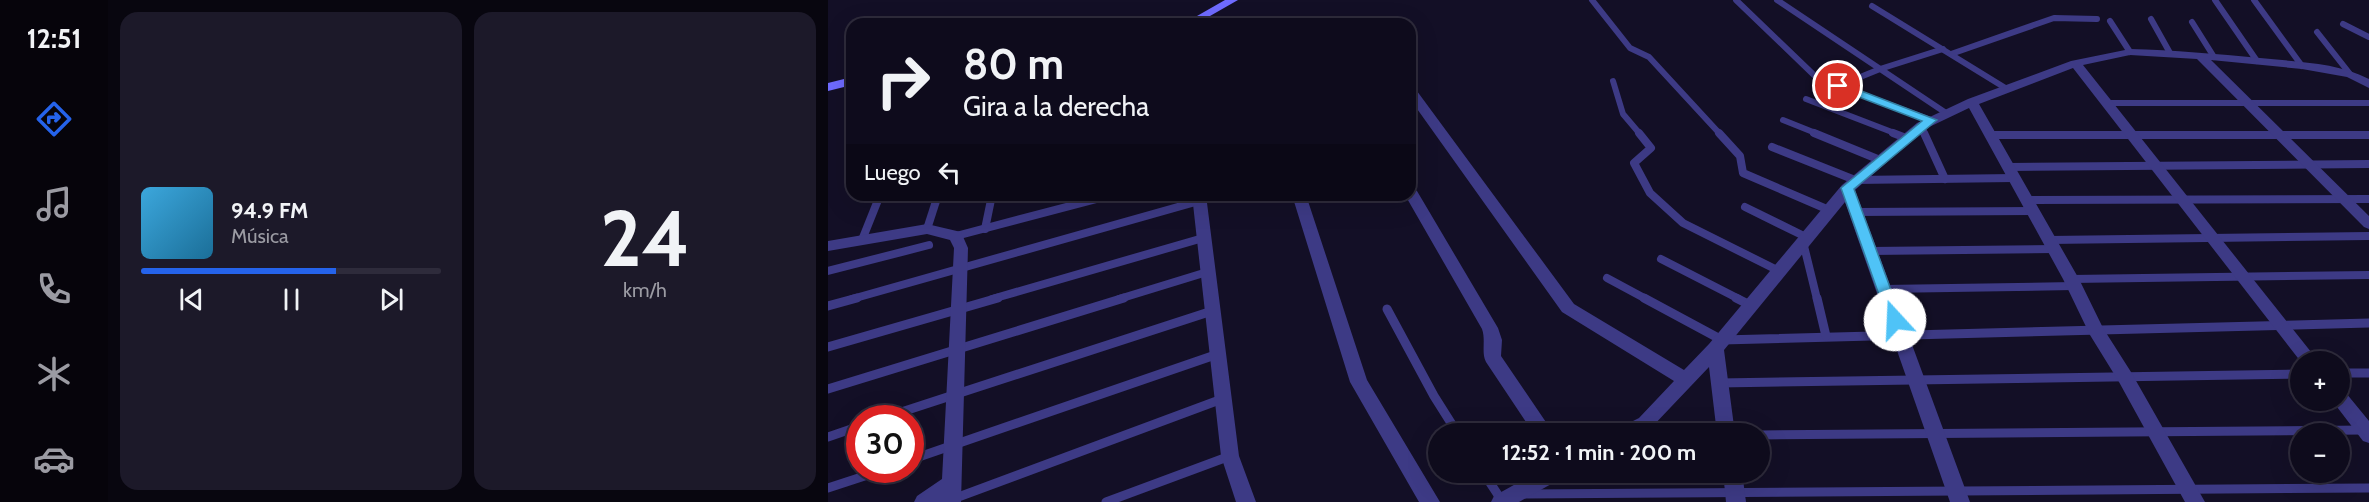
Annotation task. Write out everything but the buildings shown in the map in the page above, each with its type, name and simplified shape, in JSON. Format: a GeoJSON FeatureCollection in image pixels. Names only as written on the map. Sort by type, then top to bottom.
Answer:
{"type":"FeatureCollection","features":[{"type":"Feature","properties":{"kind":"main road"},"geometry":{"type":"LineString","coordinates":[[1199,18],[1233,0]]}},
{"type":"Feature","properties":{"kind":"main road"},"geometry":{"type":"LineString","coordinates":[[828,87],[846,82]]}},
{"type":"Feature","properties":{"kind":"street"},"geometry":{"type":"LineString","coordinates":[[1645,423],[1718,345],[1851,184],[1926,123],[1946,113],[2075,63],[2130,52],[2207,56],[2302,66],[2350,74],[2369,84]]}},
{"type":"Feature","properties":{"kind":"street"},"geometry":{"type":"LineString","coordinates":[[2207,56],[2248,103],[2369,224]]}},
{"type":"Feature","properties":{"kind":"street"},"geometry":{"type":"LineString","coordinates":[[2075,63],[2302,351]]}},
{"type":"Feature","properties":{"kind":"street"},"geometry":{"type":"LineString","coordinates":[[1416,98],[1568,308],[1685,379]]}},
{"type":"Feature","properties":{"kind":"street"},"geometry":{"type":"LineString","coordinates":[[1972,102],[2073,283],[2096,331],[2126,377],[2192,495]]}},
{"type":"Feature","properties":{"kind":"street"},"geometry":{"type":"LineString","coordinates":[[1851,184],[1856,212],[1958,496]]}},
{"type":"Feature","properties":{"kind":"street"},"geometry":{"type":"LineString","coordinates":[[1199,201],[1222,399],[1230,456],[1241,500]]}},
{"type":"Feature","properties":{"kind":"street"},"geometry":{"type":"LineString","coordinates":[[1301,201],[1359,382],[1430,502]]}},
{"type":"Feature","properties":{"kind":"street"},"geometry":{"type":"LineString","coordinates":[[1416,201],[1490,328],[1494,340],[1492,357],[1537,423]]}},
{"type":"Feature","properties":{"kind":"street"},"geometry":{"type":"LineString","coordinates":[[828,246],[927,229],[956,236],[961,248],[950,495],[924,502]]}},
{"type":"Feature","properties":{"kind":"street"},"geometry":{"type":"LineString","coordinates":[[1718,345],[1719,383],[1724,423]]}},
{"type":"Feature","properties":{"kind":"street"},"geometry":{"type":"LineString","coordinates":[[2350,411],[2367,433]]}},
{"type":"Feature","properties":{"kind":"street"},"geometry":{"type":"LineString","coordinates":[[1508,500],[1536,483]]}},
{"type":"Feature","properties":{"kind":"lane"},"geometry":{"type":"LineString","coordinates":[[1592,0],[1630,48],[1649,57],[1740,156],[1743,173],[1829,210]]}},
{"type":"Feature","properties":{"kind":"lane"},"geometry":{"type":"LineString","coordinates":[[1736,0],[1816,77],[1926,123],[1945,179]]}},
{"type":"Feature","properties":{"kind":"lane"},"geometry":{"type":"LineString","coordinates":[[1776,0],[1946,113]]}},
{"type":"Feature","properties":{"kind":"lane"},"geometry":{"type":"LineString","coordinates":[[2215,0],[2257,61]]}},
{"type":"Feature","properties":{"kind":"lane"},"geometry":{"type":"LineString","coordinates":[[2254,0],[2302,66]]}},
{"type":"Feature","properties":{"kind":"lane"},"geometry":{"type":"LineString","coordinates":[[1872,6],[2007,89]]}},
{"type":"Feature","properties":{"kind":"lane"},"geometry":{"type":"LineString","coordinates":[[1951,54],[2054,18],[2097,19]]}},
{"type":"Feature","properties":{"kind":"lane"},"geometry":{"type":"LineString","coordinates":[[2151,19],[2170,53]]}},
{"type":"Feature","properties":{"kind":"lane"},"geometry":{"type":"LineString","coordinates":[[2110,21],[2130,52]]}},
{"type":"Feature","properties":{"kind":"lane"},"geometry":{"type":"LineString","coordinates":[[2192,22],[2207,56]]}},
{"type":"Feature","properties":{"kind":"lane"},"geometry":{"type":"LineString","coordinates":[[2343,24],[2369,37]]}},
{"type":"Feature","properties":{"kind":"lane"},"geometry":{"type":"LineString","coordinates":[[2317,32],[2350,74]]}},
{"type":"Feature","properties":{"kind":"lane"},"geometry":{"type":"LineString","coordinates":[[1838,86],[1880,69],[1943,49]]}},
{"type":"Feature","properties":{"kind":"lane"},"geometry":{"type":"LineString","coordinates":[[1613,81],[1623,114],[1651,148],[1634,163],[1650,193],[1683,223],[1779,271]]}},
{"type":"Feature","properties":{"kind":"lane"},"geometry":{"type":"LineString","coordinates":[[1806,99],[1906,138]]}},
{"type":"Feature","properties":{"kind":"lane"},"geometry":{"type":"LineString","coordinates":[[2107,103],[2369,104]]}},
{"type":"Feature","properties":{"kind":"lane"},"geometry":{"type":"LineString","coordinates":[[1782,120],[1880,160]]}},
{"type":"Feature","properties":{"kind":"lane"},"geometry":{"type":"LineString","coordinates":[[1990,135],[2369,135]]}},
{"type":"Feature","properties":{"kind":"lane"},"geometry":{"type":"LineString","coordinates":[[1772,147],[1851,184],[2157,166],[2369,165]]}},
{"type":"Feature","properties":{"kind":"lane"},"geometry":{"type":"LineString","coordinates":[[1856,212],[2183,200],[2369,199]]}},
{"type":"Feature","properties":{"kind":"lane"},"geometry":{"type":"LineString","coordinates":[[862,240],[878,201]]}},
{"type":"Feature","properties":{"kind":"lane"},"geometry":{"type":"LineString","coordinates":[[927,229],[936,201]]}},
{"type":"Feature","properties":{"kind":"lane"},"geometry":{"type":"LineString","coordinates":[[985,229],[993,201]]}},
{"type":"Feature","properties":{"kind":"lane"},"geometry":{"type":"LineString","coordinates":[[956,236],[1090,201]]}},
{"type":"Feature","properties":{"kind":"lane"},"geometry":{"type":"LineString","coordinates":[[828,306],[1189,201]]}},
{"type":"Feature","properties":{"kind":"lane"},"geometry":{"type":"LineString","coordinates":[[1745,207],[1805,239],[1826,336]]}},
{"type":"Feature","properties":{"kind":"lane"},"geometry":{"type":"LineString","coordinates":[[1870,251],[2214,238],[2369,236]]}},
{"type":"Feature","properties":{"kind":"lane"},"geometry":{"type":"LineString","coordinates":[[828,347],[1203,238]]}},
{"type":"Feature","properties":{"kind":"lane"},"geometry":{"type":"LineString","coordinates":[[828,271],[929,245]]}},
{"type":"Feature","properties":{"kind":"lane"},"geometry":{"type":"LineString","coordinates":[[1661,259],[1750,305]]}},
{"type":"Feature","properties":{"kind":"lane"},"geometry":{"type":"LineString","coordinates":[[828,389],[1207,272]]}},
{"type":"Feature","properties":{"kind":"lane"},"geometry":{"type":"LineString","coordinates":[[1884,289],[2369,275]]}},
{"type":"Feature","properties":{"kind":"lane"},"geometry":{"type":"LineString","coordinates":[[1607,278],[1718,345],[1826,336],[2369,323]]}},
{"type":"Feature","properties":{"kind":"lane"},"geometry":{"type":"LineString","coordinates":[[1387,309],[1451,423]]}},
{"type":"Feature","properties":{"kind":"lane"},"geometry":{"type":"LineString","coordinates":[[923,405],[1212,311]]}},
{"type":"Feature","properties":{"kind":"lane"},"geometry":{"type":"LineString","coordinates":[[924,455],[1218,354]]}},
{"type":"Feature","properties":{"kind":"lane"},"geometry":{"type":"LineString","coordinates":[[2350,373],[2369,373]]}},
{"type":"Feature","properties":{"kind":"lane"},"geometry":{"type":"LineString","coordinates":[[1719,383],[2290,374]]}},
{"type":"Feature","properties":{"kind":"lane"},"geometry":{"type":"LineString","coordinates":[[950,495],[1222,399]]}},
{"type":"Feature","properties":{"kind":"lane"},"geometry":{"type":"LineString","coordinates":[[828,437],[846,431]]}},
{"type":"Feature","properties":{"kind":"lane"},"geometry":{"type":"LineString","coordinates":[[1770,435],[2367,433]]}},
{"type":"Feature","properties":{"kind":"lane"},"geometry":{"type":"LineString","coordinates":[[1106,502],[1230,456]]}},
{"type":"Feature","properties":{"kind":"lane"},"geometry":{"type":"LineString","coordinates":[[828,488],[846,482]]}},
{"type":"Feature","properties":{"kind":"lane"},"geometry":{"type":"LineString","coordinates":[[1493,483],[1508,500],[2192,495],[2369,488]]}},
{"type":"Feature","properties":{"kind":"route"},"geometry":{"type":"LineString","coordinates":[[1838,86],[1931,120],[1847,188],[1895,320]]}}]}
